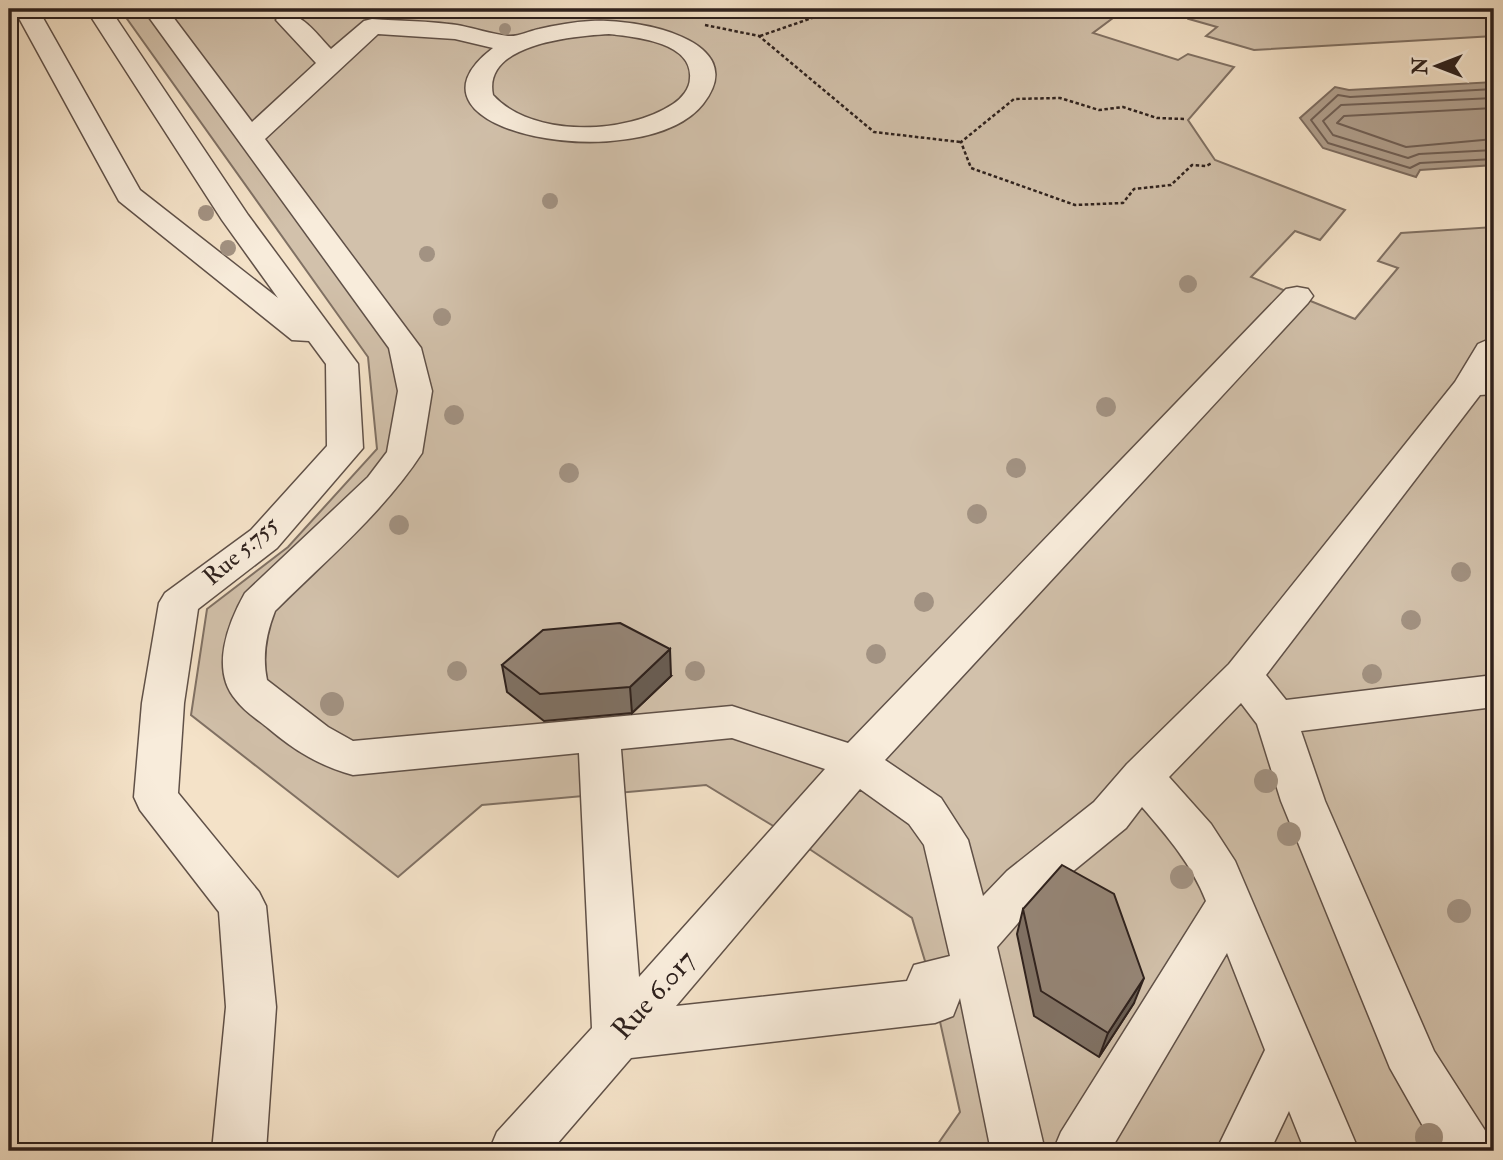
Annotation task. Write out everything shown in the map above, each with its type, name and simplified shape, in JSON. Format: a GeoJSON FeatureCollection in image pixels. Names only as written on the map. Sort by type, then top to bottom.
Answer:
{"type":"FeatureCollection","features":[{"type":"Feature","properties":{"kind":"lane"},"geometry":{"type":"LineString","coordinates":[[26,9],[129,194],[342,364]]}},
{"type":"Feature","properties":{"kind":"lane"},"geometry":{"type":"LineString","coordinates":[[98,9],[237,220],[342,364]]}},
{"type":"Feature","properties":{"kind":"lane"},"geometry":{"type":"LineString","coordinates":[[155,9],[405,348],[415,391],[408,441],[392,473],[259,603],[253,613],[243,666],[244,678],[250,689],[326,748],[340,756],[354,758],[732,722],[751,726],[856,763],[925,811],[946,840],[1018,1151]]}},
{"type":"Feature","properties":{"kind":"lane"},"geometry":{"type":"LineString","coordinates":[[288,20],[330,63]]}},
{"type":"Feature","properties":{"kind":"lane"},"geometry":{"type":"LineString","coordinates":[[249,139],[372,26],[455,32],[515,45],[536,37],[584,28],[609,27],[644,32],[674,41],[690,50],[704,73],[702,85],[683,109],[638,128],[579,135],[550,133],[502,118],[487,107],[479,94],[479,80],[486,67],[515,45]]}},
{"type":"Feature","properties":{"kind":"lane","name":"Rue 6.017"},"geometry":{"type":"LineString","coordinates":[[516,1151],[856,763],[1297,296]]}},
{"type":"Feature","properties":{"kind":"lane"},"geometry":{"type":"LineString","coordinates":[[599,735],[618,1036],[933,991],[975,958],[1023,885],[1110,815],[1142,776],[1244,676],[1482,385],[1489,351],[1494,347]]}},
{"type":"Feature","properties":{"kind":"lane","name":"Rue 5.755"},"geometry":{"type":"LineString","coordinates":[[239,1151],[251,1007],[242,906],[156,797],[163,703],[178,603],[264,538],[345,448],[342,364]]}},
{"type":"Feature","properties":{"kind":"lane"},"geometry":{"type":"LineString","coordinates":[[1244,676],[1276,719],[1303,801],[1416,1068],[1467,1151]]}},
{"type":"Feature","properties":{"kind":"lane"},"geometry":{"type":"LineString","coordinates":[[1276,719],[1493,693]]}},
{"type":"Feature","properties":{"kind":"lane"},"geometry":{"type":"LineString","coordinates":[[1142,776],[1195,836],[1219,875],[1262,976],[1290,1054],[1332,1151]]}},
{"type":"Feature","properties":{"kind":"lane"},"geometry":{"type":"LineString","coordinates":[[1080,1151],[1231,903]]}},
{"type":"Feature","properties":{"kind":"lane"},"geometry":{"type":"LineString","coordinates":[[1243,1151],[1290,1054]]}},
{"type":"Feature","properties":{"kind":"path"},"geometry":{"type":"LineString","coordinates":[[759,36],[838,9]]}},
{"type":"Feature","properties":{"kind":"path"},"geometry":{"type":"LineString","coordinates":[[696,23],[759,36],[874,132],[961,142],[1014,99],[1060,98],[1099,110],[1123,107],[1157,118],[1184,119]]}},
{"type":"Feature","properties":{"kind":"path"},"geometry":{"type":"LineString","coordinates":[[961,142],[971,168],[1075,205],[1123,203],[1134,189],[1171,185],[1192,165],[1206,166],[1212,163]]}},
{"type":"Feature","properties":{"kind":"shaded area"},"geometry":{"type":"Polygon","coordinates":[[[120,9],[1125,9],[1093,33],[1178,60],[1188,54],[1234,67],[1188,120],[1215,160],[1345,210],[1320,240],[1295,231],[1251,277],[1355,319],[1398,268],[1378,261],[1401,233],[1494,227],[1494,1151],[933,1151],[960,1112],[931,981],[912,918],[793,838],[706,785],[482,805],[398,877],[191,715],[207,609],[288,547],[377,449],[368,357],[120,9]]]}},
{"type":"Feature","properties":{"kind":"shaded area"},"geometry":{"type":"Polygon","coordinates":[[[1203,9],[1494,9],[1494,36],[1254,50],[1206,36],[1217,27],[1189,19],[1203,9]]]}},
{"type":"Feature","properties":{"kind":"water"},"geometry":{"type":"Polygon","coordinates":[[[1494,82],[1494,165],[1420,170],[1416,177],[1323,148],[1300,118],[1335,87],[1349,90],[1494,82]]]}},
{"type":"Feature","properties":{"kind":"building"},"geometry":{"type":"Polygon","coordinates":[[[620,623],[670,649],[630,687],[540,694],[502,665],[543,630],[620,623]]]}},
{"type":"Feature","properties":{"kind":"building"},"geometry":{"type":"Polygon","coordinates":[[[1062,865],[1114,894],[1144,978],[1108,1033],[1041,991],[1023,909],[1062,865]]]}}]}
